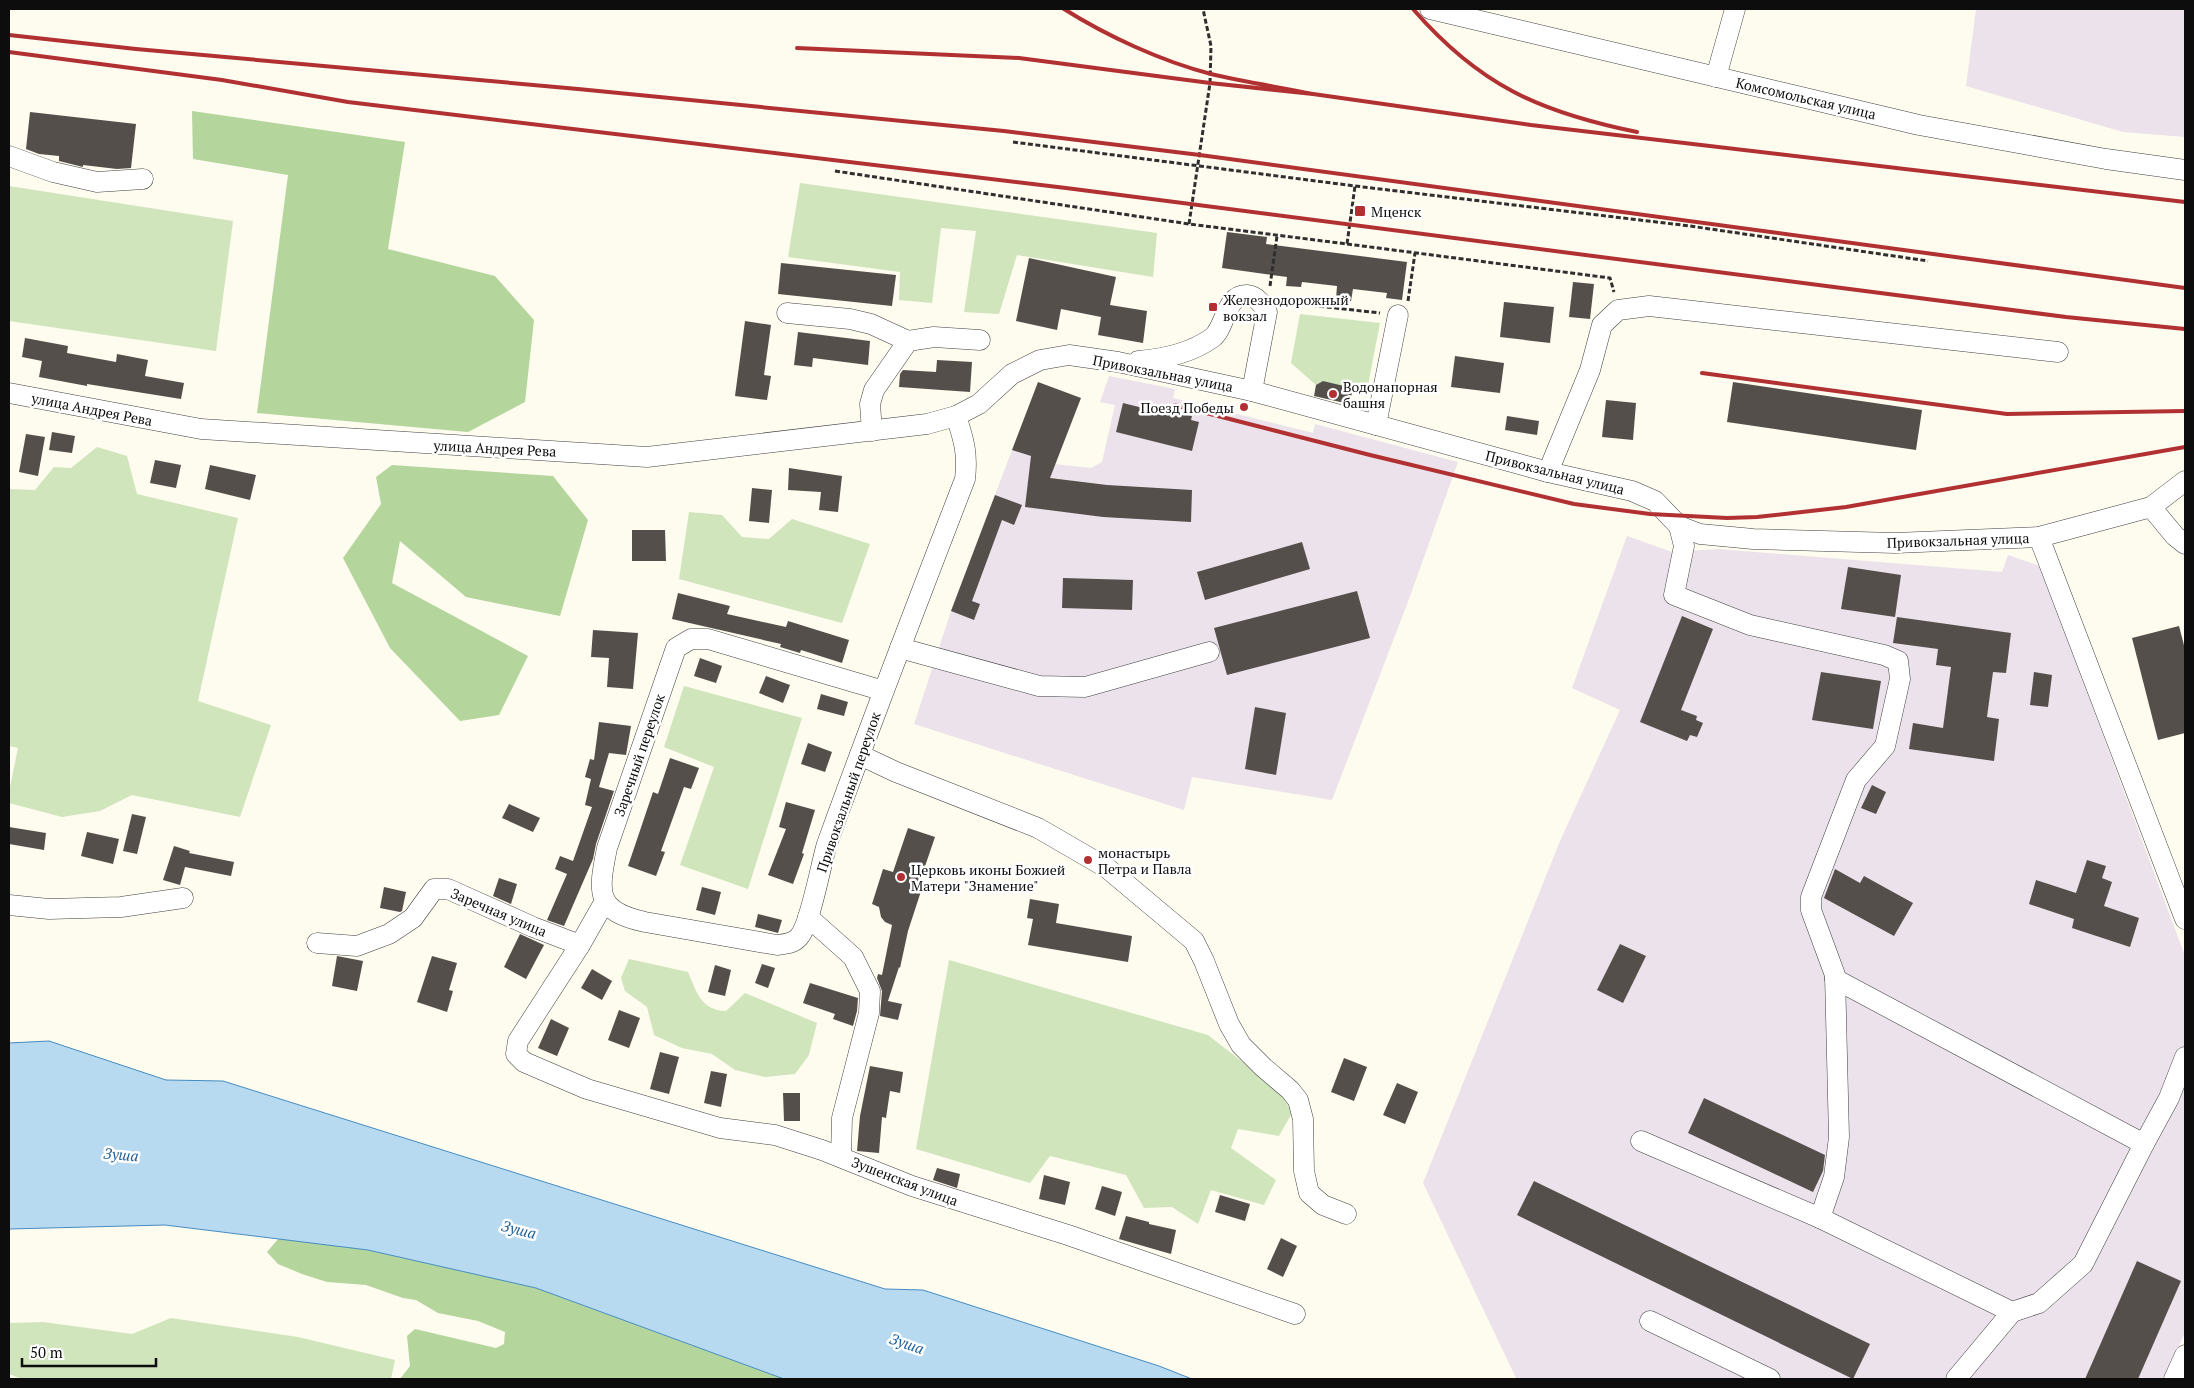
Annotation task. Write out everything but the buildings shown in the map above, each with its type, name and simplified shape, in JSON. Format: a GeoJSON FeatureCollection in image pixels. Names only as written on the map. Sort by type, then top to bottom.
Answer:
{"type":"FeatureCollection","features":[{"type":"Feature","properties":{"kind":"street","name":"Комсомольская улица"},"geometry":{"type":"LineString","coordinates":[[1430,9],[1919,125],[2106,159],[2185,170]]}},
{"type":"Feature","properties":{"kind":"street"},"geometry":{"type":"LineString","coordinates":[[1716,77],[1735,9]]}},
{"type":"Feature","properties":{"kind":"street"},"geometry":{"type":"LineString","coordinates":[[9,156],[53,172],[97,182],[143,179]]}},
{"type":"Feature","properties":{"kind":"street"},"geometry":{"type":"LineString","coordinates":[[1118,362],[1157,360],[1182,353],[1210,340],[1218,331],[1231,304],[1236,298],[1242,295],[1250,295],[1257,299],[1267,312],[1252,391]]}},
{"type":"Feature","properties":{"kind":"street"},"geometry":{"type":"LineString","coordinates":[[1548,472],[1590,370],[1602,326],[1618,310],[1649,306],[2058,352]]}},
{"type":"Feature","properties":{"kind":"street"},"geometry":{"type":"LineString","coordinates":[[787,313],[850,319],[871,324],[908,341],[934,337],[980,340]]}},
{"type":"Feature","properties":{"kind":"street"},"geometry":{"type":"LineString","coordinates":[[1376,425],[1398,315]]}},
{"type":"Feature","properties":{"kind":"street"},"geometry":{"type":"LineString","coordinates":[[872,431],[870,404],[874,390],[908,341]]}},
{"type":"Feature","properties":{"kind":"street","name":"Привокзальная улица"},"geometry":{"type":"LineString","coordinates":[[979,404],[1012,374],[1040,360],[1069,355],[1118,362],[1252,391],[1548,472],[1632,491],[1655,501],[1679,526],[1700,534],[1753,539],[1894,543],[2039,537],[2151,507],[2185,481]]}},
{"type":"Feature","properties":{"kind":"street","name":"улица Андрея Рева"},"geometry":{"type":"LineString","coordinates":[[9,393],[201,429],[647,457],[927,424],[956,416],[979,404]]}},
{"type":"Feature","properties":{"kind":"street","name":"Привокзальный переулок"},"geometry":{"type":"LineString","coordinates":[[808,917],[824,856],[860,755],[965,479],[967,462],[965,444],[956,416]]}},
{"type":"Feature","properties":{"kind":"street"},"geometry":{"type":"LineString","coordinates":[[2151,507],[2175,536],[2185,544]]}},
{"type":"Feature","properties":{"kind":"street"},"geometry":{"type":"LineString","coordinates":[[1679,526],[1684,546],[1674,595],[1750,625],[1884,655],[1898,661],[1900,679],[1885,746],[1856,780],[1810,897],[1811,910],[1835,979],[1839,1137],[1834,1177],[1820,1218]]}},
{"type":"Feature","properties":{"kind":"street","name":"Привокзальная улица"},"geometry":{"type":"LineString","coordinates":[[2039,537],[2185,919]]}},
{"type":"Feature","properties":{"kind":"street","name":"Заречный переулок"},"geometry":{"type":"LineString","coordinates":[[605,901],[601,891],[600,880],[606,848],[676,648],[691,639],[708,639],[884,691]]}},
{"type":"Feature","properties":{"kind":"street"},"geometry":{"type":"LineString","coordinates":[[900,648],[1039,686],[1084,687],[1209,652]]}},
{"type":"Feature","properties":{"kind":"street"},"geometry":{"type":"LineString","coordinates":[[860,755],[896,772],[1038,828],[1107,868],[1194,941],[1229,1024],[1241,1045],[1262,1067],[1290,1090],[1298,1100],[1303,1119],[1304,1171],[1309,1193],[1323,1205],[1346,1214]]}},
{"type":"Feature","properties":{"kind":"street","name":"Заречная улица"},"geometry":{"type":"LineString","coordinates":[[317,943],[357,946],[388,934],[413,918],[434,889],[448,889],[525,924],[580,945]]}},
{"type":"Feature","properties":{"kind":"street"},"geometry":{"type":"LineString","coordinates":[[9,905],[49,909],[121,907],[183,898]]}},
{"type":"Feature","properties":{"kind":"street"},"geometry":{"type":"LineString","coordinates":[[580,945],[605,901],[613,911],[624,917],[777,944],[790,943],[800,937],[808,917],[853,957],[870,990],[868,1013],[842,1118],[841,1157]]}},
{"type":"Feature","properties":{"kind":"street","name":"Зушенская улица"},"geometry":{"type":"LineString","coordinates":[[580,945],[518,1041],[516,1054],[524,1062],[587,1089],[720,1128],[775,1135],[841,1157],[863,1168],[912,1186],[1068,1235],[1295,1314]]}},
{"type":"Feature","properties":{"kind":"street"},"geometry":{"type":"LineString","coordinates":[[1835,979],[2144,1144]]}},
{"type":"Feature","properties":{"kind":"street"},"geometry":{"type":"LineString","coordinates":[[1956,1379],[2012,1312],[2039,1302],[2083,1264],[2169,1098],[2185,1056]]}},
{"type":"Feature","properties":{"kind":"street"},"geometry":{"type":"LineString","coordinates":[[1640,1141],[1820,1218],[2012,1312]]}},
{"type":"Feature","properties":{"kind":"street"},"geometry":{"type":"LineString","coordinates":[[1650,1321],[1770,1379]]}},
{"type":"Feature","properties":{"kind":"street"},"geometry":{"type":"LineString","coordinates":[[2174,1379],[2185,1355]]}},
{"type":"Feature","properties":{"kind":"path"},"geometry":{"type":"LineString","coordinates":[[1189,224],[1210,83],[1211,46],[1203,9]]}},
{"type":"Feature","properties":{"kind":"path"},"geometry":{"type":"LineString","coordinates":[[1013,142],[1355,186],[1690,226],[1928,261]]}},
{"type":"Feature","properties":{"kind":"path"},"geometry":{"type":"LineString","coordinates":[[835,172],[1189,224],[1610,278],[1618,310]]}},
{"type":"Feature","properties":{"kind":"path"},"geometry":{"type":"LineString","coordinates":[[1347,244],[1355,186]]}},
{"type":"Feature","properties":{"kind":"path"},"geometry":{"type":"LineString","coordinates":[[1270,292],[1277,235]]}},
{"type":"Feature","properties":{"kind":"path"},"geometry":{"type":"LineString","coordinates":[[1412,277],[1415,253]]}},
{"type":"Feature","properties":{"kind":"path"},"geometry":{"type":"LineString","coordinates":[[1279,301],[1398,315]]}},
{"type":"Feature","properties":{"kind":"shaded area"},"geometry":{"type":"Polygon","coordinates":[[[1976,9],[2185,9],[2185,137],[2123,132],[1966,86],[1976,9]]]}},
{"type":"Feature","properties":{"kind":"shaded area"},"geometry":{"type":"Polygon","coordinates":[[[1109,376],[1175,389],[1173,398],[1313,433],[1315,424],[1458,462],[1409,599],[1332,800],[1192,777],[1184,810],[914,724],[951,611],[1012,450],[1055,464],[1091,468],[1102,462],[1115,405],[1100,402],[1109,376]]]}},
{"type":"Feature","properties":{"kind":"shaded area"},"geometry":{"type":"Polygon","coordinates":[[[1627,536],[1672,552],[1718,549],[2002,572],[2008,555],[2040,566],[2185,956],[2185,1332],[2164,1379],[1516,1378],[1423,1183],[1560,841],[1620,710],[1572,688],[1627,536]]]}},
{"type":"Feature","properties":{"kind":"green space"},"geometry":{"type":"Polygon","coordinates":[[[192,111],[405,142],[388,249],[495,276],[534,320],[525,402],[468,432],[257,413],[288,175],[193,159],[192,111]]]}},
{"type":"Feature","properties":{"kind":"green space"},"geometry":{"type":"Polygon","coordinates":[[[800,183],[1157,233],[1153,277],[1017,255],[999,314],[964,312],[976,231],[941,228],[932,303],[899,300],[900,272],[788,257],[800,183]]]}},
{"type":"Feature","properties":{"kind":"green space"},"geometry":{"type":"Polygon","coordinates":[[[9,186],[233,221],[216,351],[9,321],[9,186]]]}},
{"type":"Feature","properties":{"kind":"green space"},"geometry":{"type":"Polygon","coordinates":[[[1300,314],[1380,323],[1368,385],[1352,393],[1323,381],[1316,385],[1291,363],[1300,314]]]}},
{"type":"Feature","properties":{"kind":"green space"},"geometry":{"type":"Polygon","coordinates":[[[97,447],[127,456],[137,494],[238,518],[198,701],[271,725],[240,817],[132,795],[100,811],[62,817],[9,803],[9,792],[18,748],[9,746],[9,489],[35,490],[54,467],[71,468],[97,447]]]}},
{"type":"Feature","properties":{"kind":"green space"},"geometry":{"type":"Polygon","coordinates":[[[392,465],[553,476],[588,520],[560,616],[466,597],[400,541],[392,583],[528,656],[499,715],[460,721],[390,648],[343,558],[381,504],[376,477],[392,465]]]}},
{"type":"Feature","properties":{"kind":"green space"},"geometry":{"type":"Polygon","coordinates":[[[689,512],[722,515],[742,537],[769,539],[792,519],[870,544],[842,623],[679,579],[689,512]]]}},
{"type":"Feature","properties":{"kind":"green space"},"geometry":{"type":"Polygon","coordinates":[[[684,686],[802,718],[748,889],[680,865],[714,767],[664,747],[684,686]]]}},
{"type":"Feature","properties":{"kind":"green space"},"geometry":{"type":"Polygon","coordinates":[[[629,959],[688,972],[701,999],[705,1004],[718,1010],[726,1011],[745,993],[817,1023],[809,1055],[795,1074],[765,1077],[735,1070],[712,1054],[682,1048],[654,1035],[647,1007],[625,991],[621,978],[629,959]]]}},
{"type":"Feature","properties":{"kind":"green space"},"geometry":{"type":"Polygon","coordinates":[[[949,960],[1208,1035],[1281,1092],[1292,1113],[1279,1136],[1238,1129],[1231,1148],[1276,1180],[1264,1205],[1211,1190],[1198,1224],[1172,1207],[1144,1208],[1126,1175],[1050,1156],[1030,1183],[916,1149],[949,960]]]}},
{"type":"Feature","properties":{"kind":"green space"},"geometry":{"type":"Polygon","coordinates":[[[279,1238],[368,1250],[536,1288],[784,1379],[400,1379],[410,1366],[407,1336],[415,1329],[496,1348],[504,1344],[505,1332],[478,1321],[438,1313],[416,1300],[403,1298],[366,1285],[327,1282],[302,1274],[278,1264],[267,1252],[279,1238]]]}},
{"type":"Feature","properties":{"kind":"green space"},"geometry":{"type":"Polygon","coordinates":[[[171,1318],[298,1337],[395,1360],[391,1379],[22,1379],[9,1374],[9,1323],[43,1322],[132,1334],[171,1318]]]}},
{"type":"Feature","properties":{"kind":"water","name":"Зуша"},"geometry":{"type":"Polygon","coordinates":[[[49,1041],[166,1080],[223,1081],[885,1289],[923,1290],[1159,1366],[1192,1379],[784,1379],[536,1288],[368,1250],[165,1225],[9,1229],[9,1043],[49,1041]]]}},
{"type":"Feature","properties":{"kind":"railway"},"geometry":{"type":"LineString","coordinates":[[797,48],[1019,58],[1210,83],[1313,94],[1223,77],[1192,69],[1116,38],[1064,9]]}},
{"type":"Feature","properties":{"kind":"railway"},"geometry":{"type":"LineString","coordinates":[[1413,9],[1462,57],[1487,76],[1513,91],[1540,104],[1570,115],[1637,132]]}},
{"type":"Feature","properties":{"kind":"railway"},"geometry":{"type":"LineString","coordinates":[[9,35],[136,49],[578,89],[1004,131],[1200,155],[2185,288]]}},
{"type":"Feature","properties":{"kind":"railway"},"geometry":{"type":"LineString","coordinates":[[9,52],[222,80],[348,102],[1066,188],[2066,317],[2185,329]]}},
{"type":"Feature","properties":{"kind":"railway"},"geometry":{"type":"LineString","coordinates":[[1313,94],[1531,125],[2185,202]]}},
{"type":"Feature","properties":{"kind":"railway"},"geometry":{"type":"LineString","coordinates":[[1702,373],[2007,414],[2185,411]]}},
{"type":"Feature","properties":{"kind":"railway"},"geometry":{"type":"LineString","coordinates":[[1175,405],[1370,455],[1574,504],[1650,514],[1727,518],[1757,517],[1846,507],[2185,447]]}},
{"type":"Feature","properties":{"kind":"place","name":"Мценск"},"geometry":{"type":"Point","coordinates":[1360,211]}},
{"type":"Feature","properties":{"kind":"place","name":"Железнодорожный вокзал"},"geometry":{"type":"Point","coordinates":[1213,307]}},
{"type":"Feature","properties":{"kind":"place","name":"Водонапорная башня"},"geometry":{"type":"Point","coordinates":[1333,394]}},
{"type":"Feature","properties":{"kind":"place","name":"Поезд Победы"},"geometry":{"type":"Point","coordinates":[1244,407]}},
{"type":"Feature","properties":{"kind":"place","name":"монастырь Петра и Павла"},"geometry":{"type":"Point","coordinates":[1088,860]}},
{"type":"Feature","properties":{"kind":"place","name":"Церковь иконы Божией Матери \"Знамение\""},"geometry":{"type":"Point","coordinates":[901,877]}}]}
